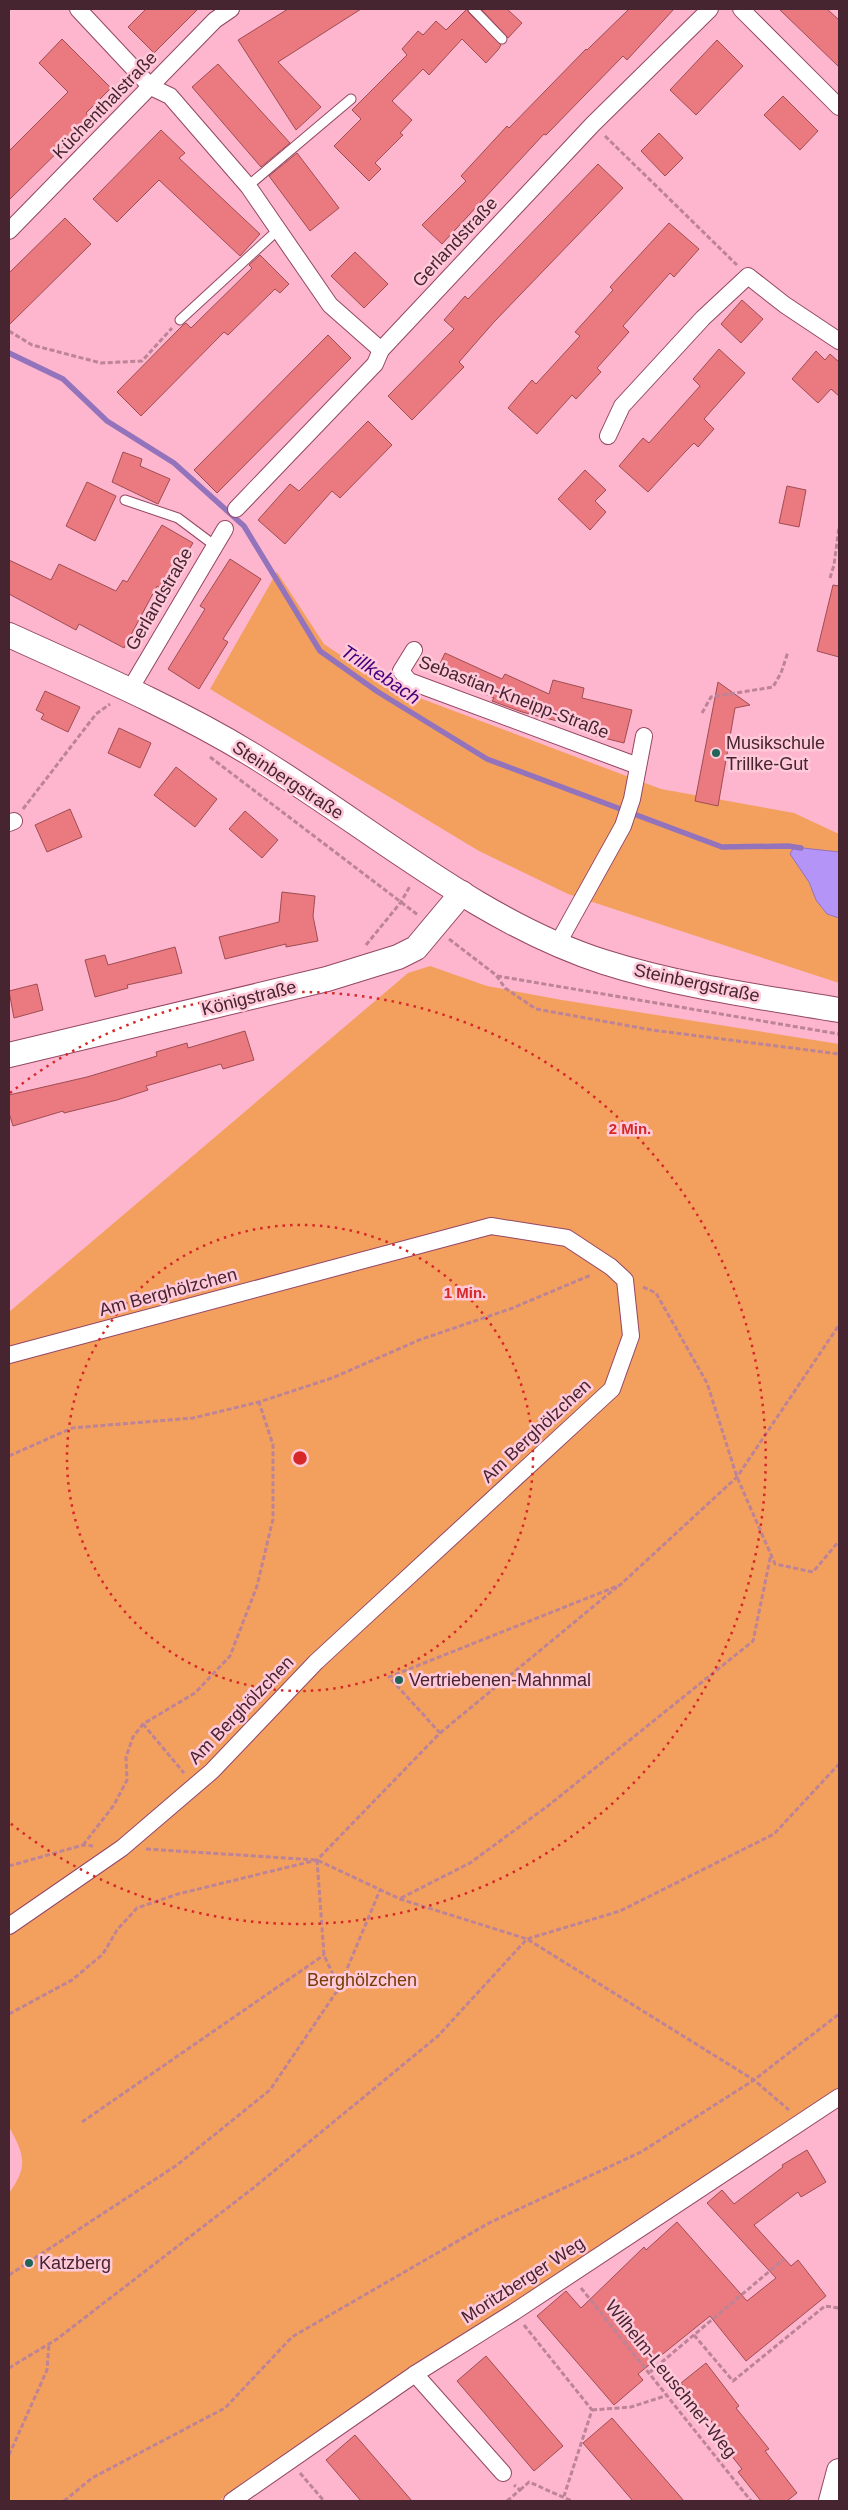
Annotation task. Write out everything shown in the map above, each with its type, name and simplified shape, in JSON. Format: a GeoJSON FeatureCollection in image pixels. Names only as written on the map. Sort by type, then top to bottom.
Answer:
{"type":"FeatureCollection","features":[{"type":"Feature","properties":{"kind":"main road","name":"Steinbergstraße"},"geometry":{"type":"LineString","coordinates":[[9,635],[198,724],[251,754],[462,893],[558,944],[604,962],[682,981],[839,1010]]}},
{"type":"Feature","properties":{"kind":"main road","name":"Königstraße"},"geometry":{"type":"LineString","coordinates":[[9,1055],[327,979],[398,957],[416,948],[435,928],[462,893]]}},
{"type":"Feature","properties":{"kind":"main road"},"geometry":{"type":"LineString","coordinates":[[831,2501],[839,2471]]}},
{"type":"Feature","properties":{"kind":"street"},"geometry":{"type":"LineString","coordinates":[[78,9],[151,87],[170,96],[248,186],[330,305],[381,350]]}},
{"type":"Feature","properties":{"kind":"street","name":"Küchenthalstraße"},"geometry":{"type":"LineString","coordinates":[[9,231],[215,20],[231,9]]}},
{"type":"Feature","properties":{"kind":"street","name":"Gerlandstraße"},"geometry":{"type":"LineString","coordinates":[[236,509],[376,364],[381,350],[593,124],[710,9]]}},
{"type":"Feature","properties":{"kind":"street"},"geometry":{"type":"LineString","coordinates":[[741,9],[839,107]]}},
{"type":"Feature","properties":{"kind":"street"},"geometry":{"type":"LineString","coordinates":[[608,436],[622,406],[703,318],[748,276],[785,305],[839,340]]}},
{"type":"Feature","properties":{"kind":"street","name":"Gerlandstraße"},"geometry":{"type":"LineString","coordinates":[[129,691],[225,529]]}},
{"type":"Feature","properties":{"kind":"street","name":"Sebastian-Kneipp-Straße"},"geometry":{"type":"LineString","coordinates":[[414,650],[401,671],[409,681],[638,766]]}},
{"type":"Feature","properties":{"kind":"street"},"geometry":{"type":"LineString","coordinates":[[558,944],[623,826],[632,799],[644,736]]}},
{"type":"Feature","properties":{"kind":"street","name":"Am Berghölzchen"},"geometry":{"type":"LineString","coordinates":[[9,1355],[491,1226],[567,1238],[611,1267],[625,1280],[631,1336],[612,1389],[316,1662],[212,1771],[122,1848],[9,1926]]}},
{"type":"Feature","properties":{"kind":"street","name":"Moritzberger Weg"},"geometry":{"type":"LineString","coordinates":[[232,2501],[414,2374],[514,2312],[839,2097]]}},
{"type":"Feature","properties":{"kind":"street"},"geometry":{"type":"LineString","coordinates":[[414,2374],[503,2473]]}},
{"type":"Feature","properties":{"kind":"lane"},"geometry":{"type":"LineString","coordinates":[[473,9],[502,39]]}},
{"type":"Feature","properties":{"kind":"lane"},"geometry":{"type":"LineString","coordinates":[[248,186],[351,99]]}},
{"type":"Feature","properties":{"kind":"lane"},"geometry":{"type":"LineString","coordinates":[[180,320],[279,229]]}},
{"type":"Feature","properties":{"kind":"lane"},"geometry":{"type":"LineString","coordinates":[[125,500],[178,518],[214,545]]}},
{"type":"Feature","properties":{"kind":"path"},"geometry":{"type":"LineString","coordinates":[[593,124],[748,276]]}},
{"type":"Feature","properties":{"kind":"path"},"geometry":{"type":"LineString","coordinates":[[9,330],[32,345],[101,364],[142,361],[180,320]]}},
{"type":"Feature","properties":{"kind":"path"},"geometry":{"type":"LineString","coordinates":[[830,578],[834,565],[839,527]]}},
{"type":"Feature","properties":{"kind":"path"},"geometry":{"type":"LineString","coordinates":[[702,713],[711,697],[773,687],[781,673],[788,652]]}},
{"type":"Feature","properties":{"kind":"path"},"geometry":{"type":"LineString","coordinates":[[11,822],[96,714],[129,691]]}},
{"type":"Feature","properties":{"kind":"path"},"geometry":{"type":"LineString","coordinates":[[204,753],[496,975],[504,988],[536,1009],[652,1030],[839,1054]]}},
{"type":"Feature","properties":{"kind":"path"},"geometry":{"type":"LineString","coordinates":[[363,948],[401,902],[422,866]]}},
{"type":"Feature","properties":{"kind":"path"},"geometry":{"type":"LineString","coordinates":[[496,975],[839,1034]]}},
{"type":"Feature","properties":{"kind":"path"},"geometry":{"type":"LineString","coordinates":[[9,1456],[72,1428],[193,1418],[260,1402],[332,1378],[419,1340],[510,1308],[611,1267]]}},
{"type":"Feature","properties":{"kind":"path"},"geometry":{"type":"LineString","coordinates":[[625,1280],[656,1292],[708,1383],[737,1477],[775,1564],[813,1572],[839,1541]]}},
{"type":"Feature","properties":{"kind":"path"},"geometry":{"type":"LineString","coordinates":[[9,2014],[72,1980],[85,1970],[103,1954],[117,1930],[137,1908],[178,1894],[317,1860],[440,1733],[620,1585],[737,1477],[839,1325]]}},
{"type":"Feature","properties":{"kind":"path"},"geometry":{"type":"LineString","coordinates":[[83,1845],[114,1805],[127,1780],[126,1758],[132,1737],[143,1724],[195,1693],[230,1656],[258,1586],[273,1519],[273,1445],[260,1402]]}},
{"type":"Feature","properties":{"kind":"path"},"geometry":{"type":"LineString","coordinates":[[400,1899],[478,1857],[549,1805],[753,1641],[771,1554]]}},
{"type":"Feature","properties":{"kind":"path"},"geometry":{"type":"LineString","coordinates":[[440,1733],[389,1677],[620,1585]]}},
{"type":"Feature","properties":{"kind":"path"},"geometry":{"type":"LineString","coordinates":[[143,1724],[194,1786]]}},
{"type":"Feature","properties":{"kind":"path"},"geometry":{"type":"LineString","coordinates":[[9,2368],[49,2344],[252,2189],[438,2036],[527,1939],[620,1911],[774,1834],[839,1764]]}},
{"type":"Feature","properties":{"kind":"path"},"geometry":{"type":"LineString","coordinates":[[9,1866],[83,1845],[122,1848]]}},
{"type":"Feature","properties":{"kind":"path"},"geometry":{"type":"LineString","coordinates":[[154,1850],[317,1860],[400,1899],[527,1939],[754,2080],[803,2121]]}},
{"type":"Feature","properties":{"kind":"path"},"geometry":{"type":"LineString","coordinates":[[317,1860],[324,1955],[339,1988]]}},
{"type":"Feature","properties":{"kind":"path"},"geometry":{"type":"LineString","coordinates":[[9,2275],[176,2165],[270,2090],[339,1988],[380,1890]]}},
{"type":"Feature","properties":{"kind":"path"},"geometry":{"type":"LineString","coordinates":[[82,2122],[324,1955]]}},
{"type":"Feature","properties":{"kind":"path"},"geometry":{"type":"LineString","coordinates":[[64,2501],[92,2478],[225,2408],[292,2337],[489,2223],[641,2152],[754,2080],[839,2014]]}},
{"type":"Feature","properties":{"kind":"path"},"geometry":{"type":"LineString","coordinates":[[650,2372],[784,2260]]}},
{"type":"Feature","properties":{"kind":"path","name":"Wilhelm-Leuschner-Weg"},"geometry":{"type":"LineString","coordinates":[[569,2274],[650,2372],[751,2501]]}},
{"type":"Feature","properties":{"kind":"path"},"geometry":{"type":"LineString","coordinates":[[694,2335],[733,2381],[825,2306],[839,2308]]}},
{"type":"Feature","properties":{"kind":"path"},"geometry":{"type":"LineString","coordinates":[[514,2312],[592,2410]]}},
{"type":"Feature","properties":{"kind":"path"},"geometry":{"type":"LineString","coordinates":[[9,2454],[47,2370],[49,2344]]}},
{"type":"Feature","properties":{"kind":"path"},"geometry":{"type":"LineString","coordinates":[[592,2410],[631,2407],[668,2395]]}},
{"type":"Feature","properties":{"kind":"path"},"geometry":{"type":"LineString","coordinates":[[564,2496],[592,2410]]}},
{"type":"Feature","properties":{"kind":"path"},"geometry":{"type":"LineString","coordinates":[[290,2461],[324,2501]]}},
{"type":"Feature","properties":{"kind":"path"},"geometry":{"type":"LineString","coordinates":[[520,2490],[528,2482],[572,2501]]}},
{"type":"Feature","properties":{"kind":"green space"},"geometry":{"type":"Polygon","coordinates":[[[277,572],[324,644],[385,685],[661,789],[794,813],[839,834],[839,983],[568,894],[479,851],[210,689],[277,572]]]}},
{"type":"Feature","properties":{"kind":"green space","name":"Berghölzchen"},"geometry":{"type":"Polygon","coordinates":[[[430,966],[487,986],[562,1000],[839,1044],[839,2093],[411,2368],[219,2501],[9,2501],[9,2193],[20,2175],[22,2160],[18,2145],[9,2127],[9,1312],[408,973],[430,966]]]}},
{"type":"Feature","properties":{"kind":"shaded area"},"geometry":{"type":"Polygon","coordinates":[[[794,847],[839,852],[839,918],[827,914],[816,900],[809,882],[790,854],[794,847]]]}},
{"type":"Feature","properties":{"kind":"building"},"geometry":{"type":"Polygon","coordinates":[[[146,9],[198,9],[154,53],[128,27],[146,9]]]}},
{"type":"Feature","properties":{"kind":"building"},"geometry":{"type":"Polygon","coordinates":[[[288,9],[361,9],[278,62],[321,107],[296,130],[238,40],[288,9]]]}},
{"type":"Feature","properties":{"kind":"building"},"geometry":{"type":"Polygon","coordinates":[[[467,9],[501,45],[486,63],[462,39],[429,75],[423,69],[392,101],[412,120],[400,133],[403,135],[375,163],[381,169],[369,181],[334,146],[361,119],[352,110],[407,55],[402,49],[418,31],[423,35],[436,21],[446,30],[467,9]]]}},
{"type":"Feature","properties":{"kind":"building"},"geometry":{"type":"Polygon","coordinates":[[[481,9],[507,9],[522,23],[508,38],[481,9]]]}},
{"type":"Feature","properties":{"kind":"building"},"geometry":{"type":"Polygon","coordinates":[[[629,9],[674,9],[627,60],[623,56],[546,135],[544,134],[442,244],[422,225],[466,181],[461,176],[507,126],[509,128],[586,49],[629,9]]]}},
{"type":"Feature","properties":{"kind":"building"},"geometry":{"type":"Polygon","coordinates":[[[779,9],[827,9],[839,20],[839,67],[779,9]]]}},
{"type":"Feature","properties":{"kind":"building"},"geometry":{"type":"Polygon","coordinates":[[[62,39],[111,88],[86,113],[91,119],[9,200],[9,151],[68,92],[39,63],[62,39]]]}},
{"type":"Feature","properties":{"kind":"building"},"geometry":{"type":"Polygon","coordinates":[[[717,40],[743,66],[696,115],[670,90],[717,40]]]}},
{"type":"Feature","properties":{"kind":"building"},"geometry":{"type":"Polygon","coordinates":[[[218,64],[290,143],[261,167],[192,87],[218,64]]]}},
{"type":"Feature","properties":{"kind":"building"},"geometry":{"type":"Polygon","coordinates":[[[783,96],[818,131],[800,150],[764,115],[783,96]]]}},
{"type":"Feature","properties":{"kind":"building"},"geometry":{"type":"Polygon","coordinates":[[[161,130],[185,153],[179,158],[260,234],[240,256],[159,180],[117,222],[93,199],[161,130]]]}},
{"type":"Feature","properties":{"kind":"building"},"geometry":{"type":"Polygon","coordinates":[[[659,133],[683,158],[665,176],[641,151],[659,133]]]}},
{"type":"Feature","properties":{"kind":"building"},"geometry":{"type":"Polygon","coordinates":[[[297,153],[339,208],[310,231],[269,176],[297,153]]]}},
{"type":"Feature","properties":{"kind":"building"},"geometry":{"type":"Polygon","coordinates":[[[598,164],[623,188],[494,322],[459,362],[464,367],[412,420],[388,396],[454,329],[444,320],[465,296],[468,299],[598,164]]]}},
{"type":"Feature","properties":{"kind":"building"},"geometry":{"type":"Polygon","coordinates":[[[65,218],[91,244],[9,325],[9,273],[65,218]]]}},
{"type":"Feature","properties":{"kind":"building"},"geometry":{"type":"Polygon","coordinates":[[[669,223],[699,249],[674,277],[670,273],[623,326],[629,332],[597,368],[601,372],[576,399],[572,395],[537,434],[508,408],[532,380],[536,384],[580,336],[575,332],[613,290],[610,287],[669,223]]]}},
{"type":"Feature","properties":{"kind":"building"},"geometry":{"type":"Polygon","coordinates":[[[355,252],[388,284],[364,308],[331,276],[355,252]]]}},
{"type":"Feature","properties":{"kind":"building"},"geometry":{"type":"Polygon","coordinates":[[[260,255],[289,284],[280,293],[275,289],[228,335],[224,332],[141,416],[117,392],[182,326],[186,323],[191,328],[252,268],[249,265],[260,255]]]}},
{"type":"Feature","properties":{"kind":"building"},"geometry":{"type":"Polygon","coordinates":[[[742,300],[763,319],[741,343],[721,324],[742,300]]]}},
{"type":"Feature","properties":{"kind":"building"},"geometry":{"type":"Polygon","coordinates":[[[328,335],[351,358],[217,493],[194,470],[328,335]]]}},
{"type":"Feature","properties":{"kind":"building"},"geometry":{"type":"Polygon","coordinates":[[[719,349],[745,373],[704,419],[714,429],[698,447],[694,443],[648,492],[619,466],[643,438],[649,443],[700,386],[693,379],[719,349]]]}},
{"type":"Feature","properties":{"kind":"building"},"geometry":{"type":"Polygon","coordinates":[[[816,351],[825,360],[830,354],[839,362],[839,396],[831,389],[818,403],[792,379],[816,351]]]}},
{"type":"Feature","properties":{"kind":"building"},"geometry":{"type":"Polygon","coordinates":[[[368,421],[392,445],[340,498],[332,491],[285,544],[258,520],[290,484],[299,491],[368,421]]]}},
{"type":"Feature","properties":{"kind":"building"},"geometry":{"type":"Polygon","coordinates":[[[123,452],[142,459],[140,466],[170,479],[158,504],[112,482],[123,452]]]}},
{"type":"Feature","properties":{"kind":"building"},"geometry":{"type":"Polygon","coordinates":[[[585,470],[606,490],[595,501],[606,512],[590,530],[558,499],[585,470]]]}},
{"type":"Feature","properties":{"kind":"building"},"geometry":{"type":"Polygon","coordinates":[[[87,482],[116,496],[95,541],[66,526],[87,482]]]}},
{"type":"Feature","properties":{"kind":"building"},"geometry":{"type":"Polygon","coordinates":[[[787,486],[806,490],[799,527],[779,523],[787,486]]]}},
{"type":"Feature","properties":{"kind":"building"},"geometry":{"type":"Polygon","coordinates":[[[162,525],[193,543],[164,590],[157,586],[124,648],[79,624],[76,630],[9,594],[9,560],[51,580],[59,564],[116,591],[123,580],[127,582],[162,525]]]}},
{"type":"Feature","properties":{"kind":"building"},"geometry":{"type":"Polygon","coordinates":[[[230,559],[261,579],[223,639],[228,642],[199,689],[168,669],[205,609],[200,606],[230,559]]]}},
{"type":"Feature","properties":{"kind":"building"},"geometry":{"type":"Polygon","coordinates":[[[833,585],[839,586],[839,657],[817,651],[833,585]]]}},
{"type":"Feature","properties":{"kind":"building"},"geometry":{"type":"Polygon","coordinates":[[[445,653],[502,679],[505,674],[549,694],[553,680],[584,688],[582,698],[632,710],[624,743],[592,735],[593,730],[522,712],[492,701],[494,698],[436,672],[445,653]]]}},
{"type":"Feature","properties":{"kind":"building","name":"Musikschule Trillke-Gut"},"geometry":{"type":"Polygon","coordinates":[[[718,682],[750,705],[735,708],[718,806],[695,801],[718,682]]]}},
{"type":"Feature","properties":{"kind":"building"},"geometry":{"type":"Polygon","coordinates":[[[45,691],[80,707],[68,732],[41,719],[44,714],[36,710],[45,691]]]}},
{"type":"Feature","properties":{"kind":"building"},"geometry":{"type":"Polygon","coordinates":[[[119,728],[151,743],[140,768],[108,753],[119,728]]]}},
{"type":"Feature","properties":{"kind":"building"},"geometry":{"type":"Polygon","coordinates":[[[176,767],[217,799],[195,827],[154,795],[176,767]]]}},
{"type":"Feature","properties":{"kind":"building"},"geometry":{"type":"Polygon","coordinates":[[[70,809],[82,837],[47,852],[35,825],[70,809]]]}},
{"type":"Feature","properties":{"kind":"building"},"geometry":{"type":"Polygon","coordinates":[[[245,811],[278,840],[262,858],[229,829],[245,811]]]}},
{"type":"Feature","properties":{"kind":"building"},"geometry":{"type":"Polygon","coordinates":[[[282,892],[315,896],[313,916],[318,941],[286,947],[286,944],[225,959],[219,937],[279,922],[282,892]]]}},
{"type":"Feature","properties":{"kind":"building"},"geometry":{"type":"Polygon","coordinates":[[[175,947],[182,973],[127,985],[128,988],[95,997],[85,960],[105,955],[108,965],[175,947]]]}},
{"type":"Feature","properties":{"kind":"building"},"geometry":{"type":"Polygon","coordinates":[[[37,984],[43,1010],[14,1018],[9,991],[37,984]]]}},
{"type":"Feature","properties":{"kind":"building"},"geometry":{"type":"Polygon","coordinates":[[[245,1031],[254,1060],[223,1069],[221,1064],[146,1086],[148,1090],[117,1100],[64,1113],[63,1111],[13,1126],[9,1113],[9,1095],[87,1077],[157,1056],[156,1052],[187,1043],[188,1048],[245,1031]]]}},
{"type":"Feature","properties":{"kind":"building"},"geometry":{"type":"Polygon","coordinates":[[[807,2150],[826,2182],[801,2197],[798,2192],[754,2225],[791,2266],[798,2260],[826,2296],[746,2361],[710,2316],[638,2374],[643,2380],[614,2405],[537,2316],[566,2291],[581,2308],[644,2247],[646,2250],[677,2222],[747,2301],[776,2278],[707,2203],[722,2190],[734,2204],[783,2167],[782,2165],[807,2150]]]}},
{"type":"Feature","properties":{"kind":"building"},"geometry":{"type":"Polygon","coordinates":[[[486,2356],[563,2446],[534,2471],[457,2381],[486,2356]]]}},
{"type":"Feature","properties":{"kind":"building"},"geometry":{"type":"Polygon","coordinates":[[[706,2363],[739,2406],[736,2408],[769,2449],[765,2451],[797,2493],[787,2501],[761,2501],[738,2472],[742,2469],[711,2430],[715,2426],[681,2383],[706,2363]]]}},
{"type":"Feature","properties":{"kind":"building"},"geometry":{"type":"Polygon","coordinates":[[[612,2418],[684,2501],[633,2501],[583,2443],[612,2418]]]}},
{"type":"Feature","properties":{"kind":"building"},"geometry":{"type":"Polygon","coordinates":[[[355,2435],[412,2501],[361,2501],[326,2460],[355,2435]]]}},
{"type":"Feature","properties":{"kind":"waterway","name":"Trillkebach"},"geometry":{"type":"LineString","coordinates":[[9,353],[63,379],[107,421],[174,463],[244,526],[320,651],[378,692],[487,759],[722,847],[788,846],[801,848]]}},
{"type":"Feature","properties":{"kind":"place","name":"Musikschule Trillke-Gut"},"geometry":{"type":"Point","coordinates":[716,753]}},
{"type":"Feature","properties":{"kind":"place","name":"Vertriebenen-Mahnmal"},"geometry":{"type":"Point","coordinates":[399,1680]}},
{"type":"Feature","properties":{"kind":"place","name":"Katzberg"},"geometry":{"type":"Point","coordinates":[29,2263]}}]}
